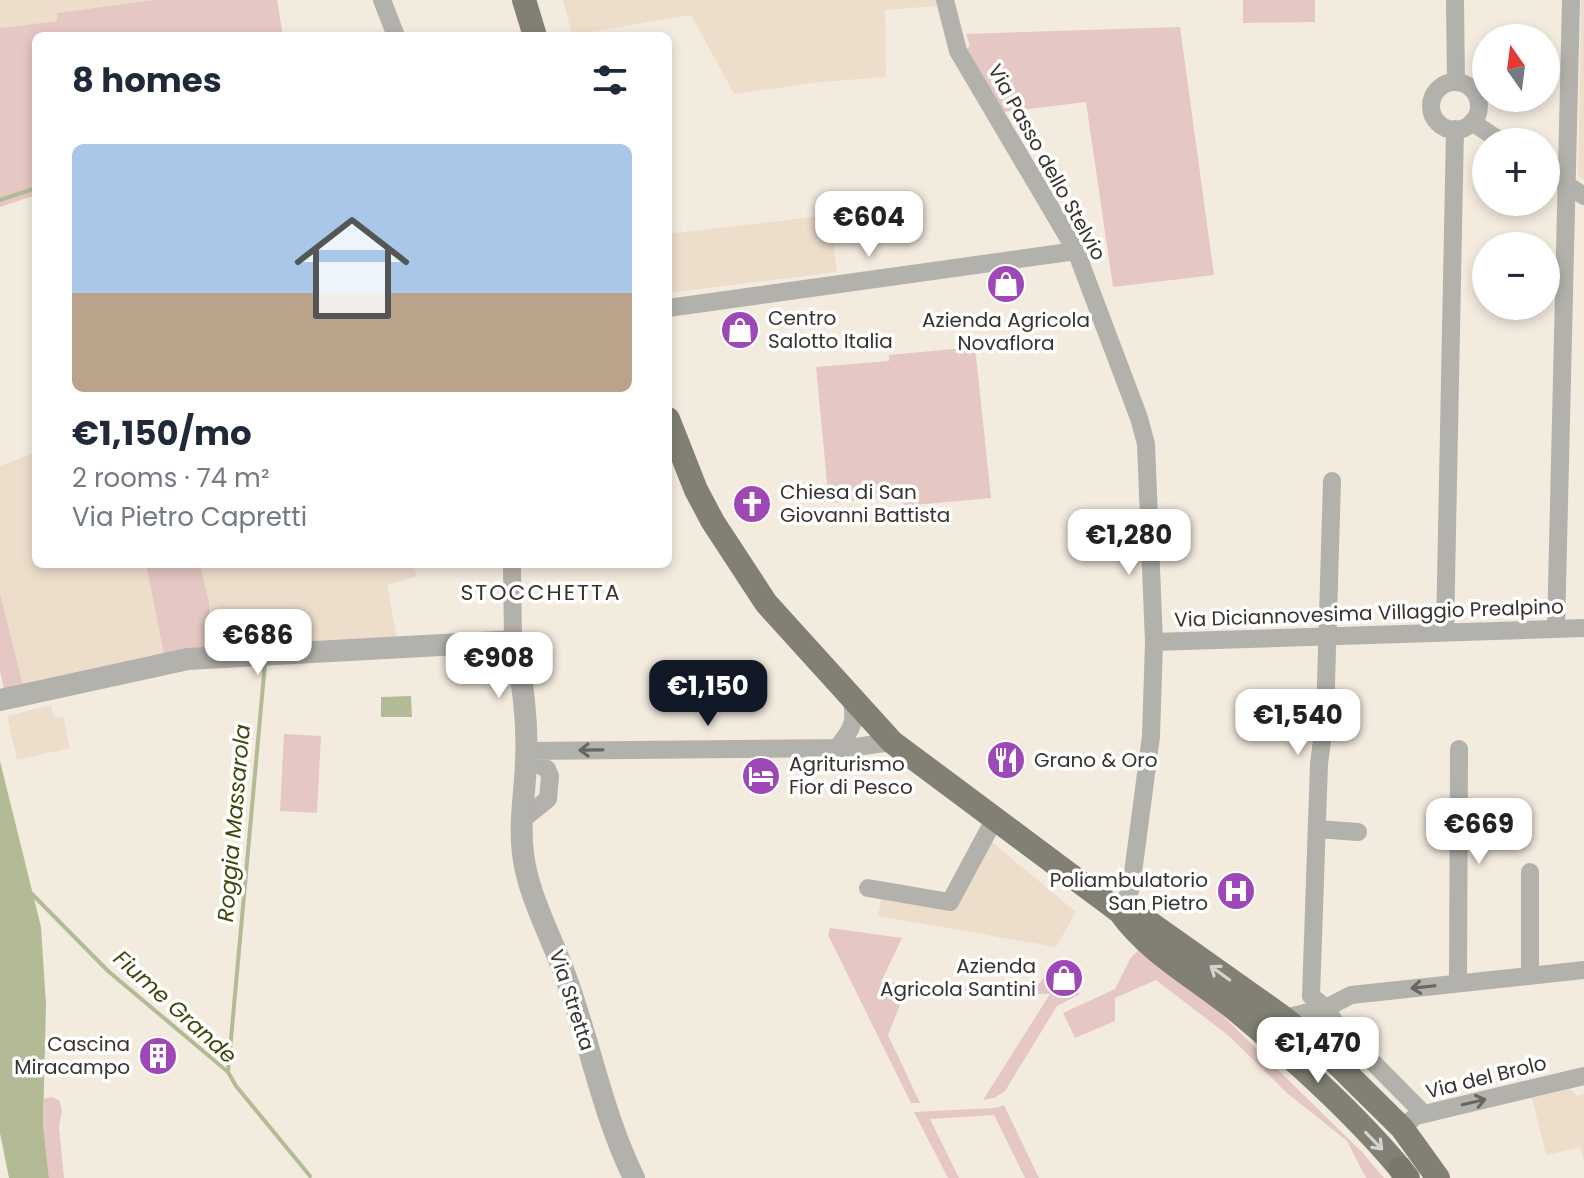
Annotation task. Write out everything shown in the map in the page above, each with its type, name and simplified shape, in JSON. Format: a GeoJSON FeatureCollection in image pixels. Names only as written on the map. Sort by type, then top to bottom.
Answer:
{"type":"FeatureCollection","features":[{"type":"Feature","properties":{"kind":"main road"},"geometry":{"type":"LineString","coordinates":[[524,0],[534,32]]}},
{"type":"Feature","properties":{"kind":"main road"},"geometry":{"type":"LineString","coordinates":[[542,0],[551,32]]}},
{"type":"Feature","properties":{"kind":"main road"},"geometry":{"type":"LineString","coordinates":[[673,445],[713,522],[766,603],[892,742],[1120,912],[1150,923],[1284,1018],[1338,1064],[1402,1128],[1438,1178]]}},
{"type":"Feature","properties":{"kind":"main road"},"geometry":{"type":"LineString","coordinates":[[1120,912],[1136,935],[1236,1010],[1340,1105],[1405,1175]]}},
{"type":"Feature","properties":{"kind":"street"},"geometry":{"type":"LineString","coordinates":[[382,0],[394,32]]}},
{"type":"Feature","properties":{"kind":"street","name":"Via Passo dello Stelvio"},"geometry":{"type":"LineString","coordinates":[[945,0],[958,51],[1076,251],[1146,444],[1154,642],[1151,736],[1131,888],[1120,912]]}},
{"type":"Feature","properties":{"kind":"street"},"geometry":{"type":"LineString","coordinates":[[1455,0],[1456,82]]}},
{"type":"Feature","properties":{"kind":"street"},"geometry":{"type":"LineString","coordinates":[[1556,629],[1571,0]]}},
{"type":"Feature","properties":{"kind":"street"},"geometry":{"type":"LineString","coordinates":[[1445,632],[1464,126],[1477,115],[1478,100],[1470,87],[1456,82],[1441,86],[1431,105],[1432,113],[1441,125],[1464,126],[1472,129]]}},
{"type":"Feature","properties":{"kind":"street"},"geometry":{"type":"LineString","coordinates":[[1560,181],[1584,196]]}},
{"type":"Feature","properties":{"kind":"street"},"geometry":{"type":"LineString","coordinates":[[672,307],[1076,251]]}},
{"type":"Feature","properties":{"kind":"street"},"geometry":{"type":"LineString","coordinates":[[1332,481],[1325,717],[1319,764],[1311,996],[1326,1008],[1338,1027],[1424,1114]]}},
{"type":"Feature","properties":{"kind":"street","name":"Via Stretta"},"geometry":{"type":"LineString","coordinates":[[512,568],[513,641],[519,663],[526,757],[523,857],[566,975],[612,1126],[634,1178]]}},
{"type":"Feature","properties":{"kind":"street","name":"Via Diciannovesima Villaggio Prealpino"},"geometry":{"type":"LineString","coordinates":[[1154,642],[1584,628]]}},
{"type":"Feature","properties":{"kind":"street"},"geometry":{"type":"LineString","coordinates":[[0,700],[188,659],[513,641]]}},
{"type":"Feature","properties":{"kind":"street"},"geometry":{"type":"LineString","coordinates":[[837,748],[851,730],[855,716],[851,695]]}},
{"type":"Feature","properties":{"kind":"street"},"geometry":{"type":"LineString","coordinates":[[526,757],[837,748],[892,742]]}},
{"type":"Feature","properties":{"kind":"street"},"geometry":{"type":"LineString","coordinates":[[1458,983],[1459,749]]}},
{"type":"Feature","properties":{"kind":"street"},"geometry":{"type":"LineString","coordinates":[[868,888],[950,902],[994,820]]}},
{"type":"Feature","properties":{"kind":"street"},"geometry":{"type":"LineString","coordinates":[[1317,829],[1358,832]]}},
{"type":"Feature","properties":{"kind":"street"},"geometry":{"type":"LineString","coordinates":[[1530,872],[1530,976]]}},
{"type":"Feature","properties":{"kind":"street"},"geometry":{"type":"LineString","coordinates":[[1284,1018],[1326,1008],[1351,995],[1584,970]]}},
{"type":"Feature","properties":{"kind":"street"},"geometry":{"type":"LineString","coordinates":[[1338,1027],[1340,1105]]}},
{"type":"Feature","properties":{"kind":"street","name":"Via del Brolo"},"geometry":{"type":"LineString","coordinates":[[1402,1128],[1416,1116],[1584,1076]]}},
{"type":"Feature","properties":{"kind":"shaded area"},"geometry":{"type":"Polygon","coordinates":[[[0,0],[153,0],[57,13],[58,21],[0,28],[0,0]]]}},
{"type":"Feature","properties":{"kind":"shaded area"},"geometry":{"type":"Polygon","coordinates":[[[153,0],[277,0],[282,32],[32,32],[32,196],[0,207],[0,28],[57,21],[57,13],[153,0]]]}},
{"type":"Feature","properties":{"kind":"shaded area"},"geometry":{"type":"Polygon","coordinates":[[[563,0],[936,0],[937,6],[885,10],[886,77],[734,94],[691,15],[590,32],[571,32],[563,0]]]}},
{"type":"Feature","properties":{"kind":"shaded area"},"geometry":{"type":"Polygon","coordinates":[[[1243,0],[1315,0],[1315,22],[1243,23],[1243,0]]]}},
{"type":"Feature","properties":{"kind":"shaded area"},"geometry":{"type":"Polygon","coordinates":[[[1581,0],[1584,0],[1584,180],[1578,176],[1581,0]]]}},
{"type":"Feature","properties":{"kind":"shaded area"},"geometry":{"type":"Polygon","coordinates":[[[1180,27],[1214,275],[1113,287],[1086,102],[1004,112],[967,48],[970,46],[966,34],[1180,27]]]}},
{"type":"Feature","properties":{"kind":"shaded area"},"geometry":{"type":"Polygon","coordinates":[[[830,215],[837,272],[672,293],[672,234],[830,215]]]}},
{"type":"Feature","properties":{"kind":"shaded area"},"geometry":{"type":"Polygon","coordinates":[[[975,347],[991,498],[903,506],[902,496],[829,503],[816,367],[889,361],[889,355],[975,347]]]}},
{"type":"Feature","properties":{"kind":"shaded area"},"geometry":{"type":"Polygon","coordinates":[[[32,454],[32,568],[147,568],[164,655],[23,685],[0,593],[0,466],[32,454]]]}},
{"type":"Feature","properties":{"kind":"shaded area"},"geometry":{"type":"Polygon","coordinates":[[[147,568],[201,568],[209,603],[210,636],[260,634],[260,643],[164,655],[147,568]]]}},
{"type":"Feature","properties":{"kind":"shaded area"},"geometry":{"type":"Polygon","coordinates":[[[201,568],[414,568],[417,576],[387,585],[397,637],[295,642],[294,619],[260,620],[260,634],[210,637],[201,568]]]}},
{"type":"Feature","properties":{"kind":"shaded area"},"geometry":{"type":"Polygon","coordinates":[[[0,593],[23,685],[4,689],[0,671],[0,593]]]}},
{"type":"Feature","properties":{"kind":"shaded area"},"geometry":{"type":"Polygon","coordinates":[[[411,696],[412,717],[381,717],[381,697],[411,696]]]}},
{"type":"Feature","properties":{"kind":"shaded area"},"geometry":{"type":"Polygon","coordinates":[[[51,705],[54,718],[63,716],[70,748],[17,760],[7,716],[51,705]]]}},
{"type":"Feature","properties":{"kind":"shaded area"},"geometry":{"type":"Polygon","coordinates":[[[284,734],[321,736],[317,813],[280,811],[284,734]]]}},
{"type":"Feature","properties":{"kind":"shaded area"},"geometry":{"type":"Polygon","coordinates":[[[0,761],[41,927],[46,1005],[43,1125],[49,1178],[9,1178],[0,1133],[0,761]]]}},
{"type":"Feature","properties":{"kind":"shaded area"},"geometry":{"type":"Polygon","coordinates":[[[992,842],[1076,912],[1056,947],[878,916],[882,895],[954,906],[992,842]]]}},
{"type":"Feature","properties":{"kind":"shaded area"},"geometry":{"type":"Polygon","coordinates":[[[830,928],[902,938],[881,982],[1035,990],[1043,978],[1080,994],[1057,1006],[1005,1091],[983,1100],[1050,994],[906,990],[888,1035],[920,1103],[911,1103],[828,935],[830,928]]]}},
{"type":"Feature","properties":{"kind":"shaded area"},"geometry":{"type":"Polygon","coordinates":[[[1139,949],[1215,1008],[1362,1152],[1384,1178],[1366,1178],[1347,1141],[1287,1093],[1229,1036],[1156,980],[1115,998],[1115,1021],[1075,1038],[1063,1013],[1115,989],[1130,959],[1139,949]]]}},
{"type":"Feature","properties":{"kind":"shaded area"},"geometry":{"type":"Polygon","coordinates":[[[1570,1089],[1577,1096],[1584,1094],[1584,1161],[1580,1148],[1546,1155],[1532,1098],[1570,1089]]]}},
{"type":"Feature","properties":{"kind":"shaded area"},"geometry":{"type":"Polygon","coordinates":[[[51,1097],[59,1100],[62,1111],[59,1127],[64,1178],[49,1178],[43,1125],[44,1099],[51,1097]]]}},
{"type":"Feature","properties":{"kind":"shaded area"},"geometry":{"type":"Polygon","coordinates":[[[1004,1105],[1039,1178],[1025,1178],[994,1115],[930,1119],[959,1178],[948,1178],[914,1112],[1004,1105]]]}},
{"type":"Feature","properties":{"kind":"waterway"},"geometry":{"type":"LineString","coordinates":[[0,200],[32,189]]}},
{"type":"Feature","properties":{"kind":"waterway","name":"Roggia Massarola"},"geometry":{"type":"LineString","coordinates":[[228,1072],[265,663]]}},
{"type":"Feature","properties":{"kind":"waterway","name":"Fiume Grande"},"geometry":{"type":"LineString","coordinates":[[32,894],[108,971],[228,1072],[310,1176]]}},
{"type":"Feature","properties":{"kind":"place","name":"Azienda Agricola Novaflora"},"geometry":{"type":"Point","coordinates":[1006,284]}},
{"type":"Feature","properties":{"kind":"place","name":"Centro Salotto Italia"},"geometry":{"type":"Point","coordinates":[740,330]}},
{"type":"Feature","properties":{"kind":"place","name":"Chiesa di San Giovanni Battista"},"geometry":{"type":"Point","coordinates":[752,504]}},
{"type":"Feature","properties":{"kind":"place","name":"Grano & Oro"},"geometry":{"type":"Point","coordinates":[1006,760]}},
{"type":"Feature","properties":{"kind":"place","name":"Agriturismo Fior di Pesco"},"geometry":{"type":"Point","coordinates":[761,776]}},
{"type":"Feature","properties":{"kind":"place","name":"Poliambulatorio San Pietro"},"geometry":{"type":"Point","coordinates":[1236,891]}},
{"type":"Feature","properties":{"kind":"place","name":"Azienda Agricola Santini"},"geometry":{"type":"Point","coordinates":[1064,978]}},
{"type":"Feature","properties":{"kind":"place","name":"Cascina Miracampo"},"geometry":{"type":"Point","coordinates":[158,1056]}},
{"type":"Feature","properties":{"kind":"district","name":"STOCCHETTA"},"geometry":{"type":"Point","coordinates":[541,592]}}]}
